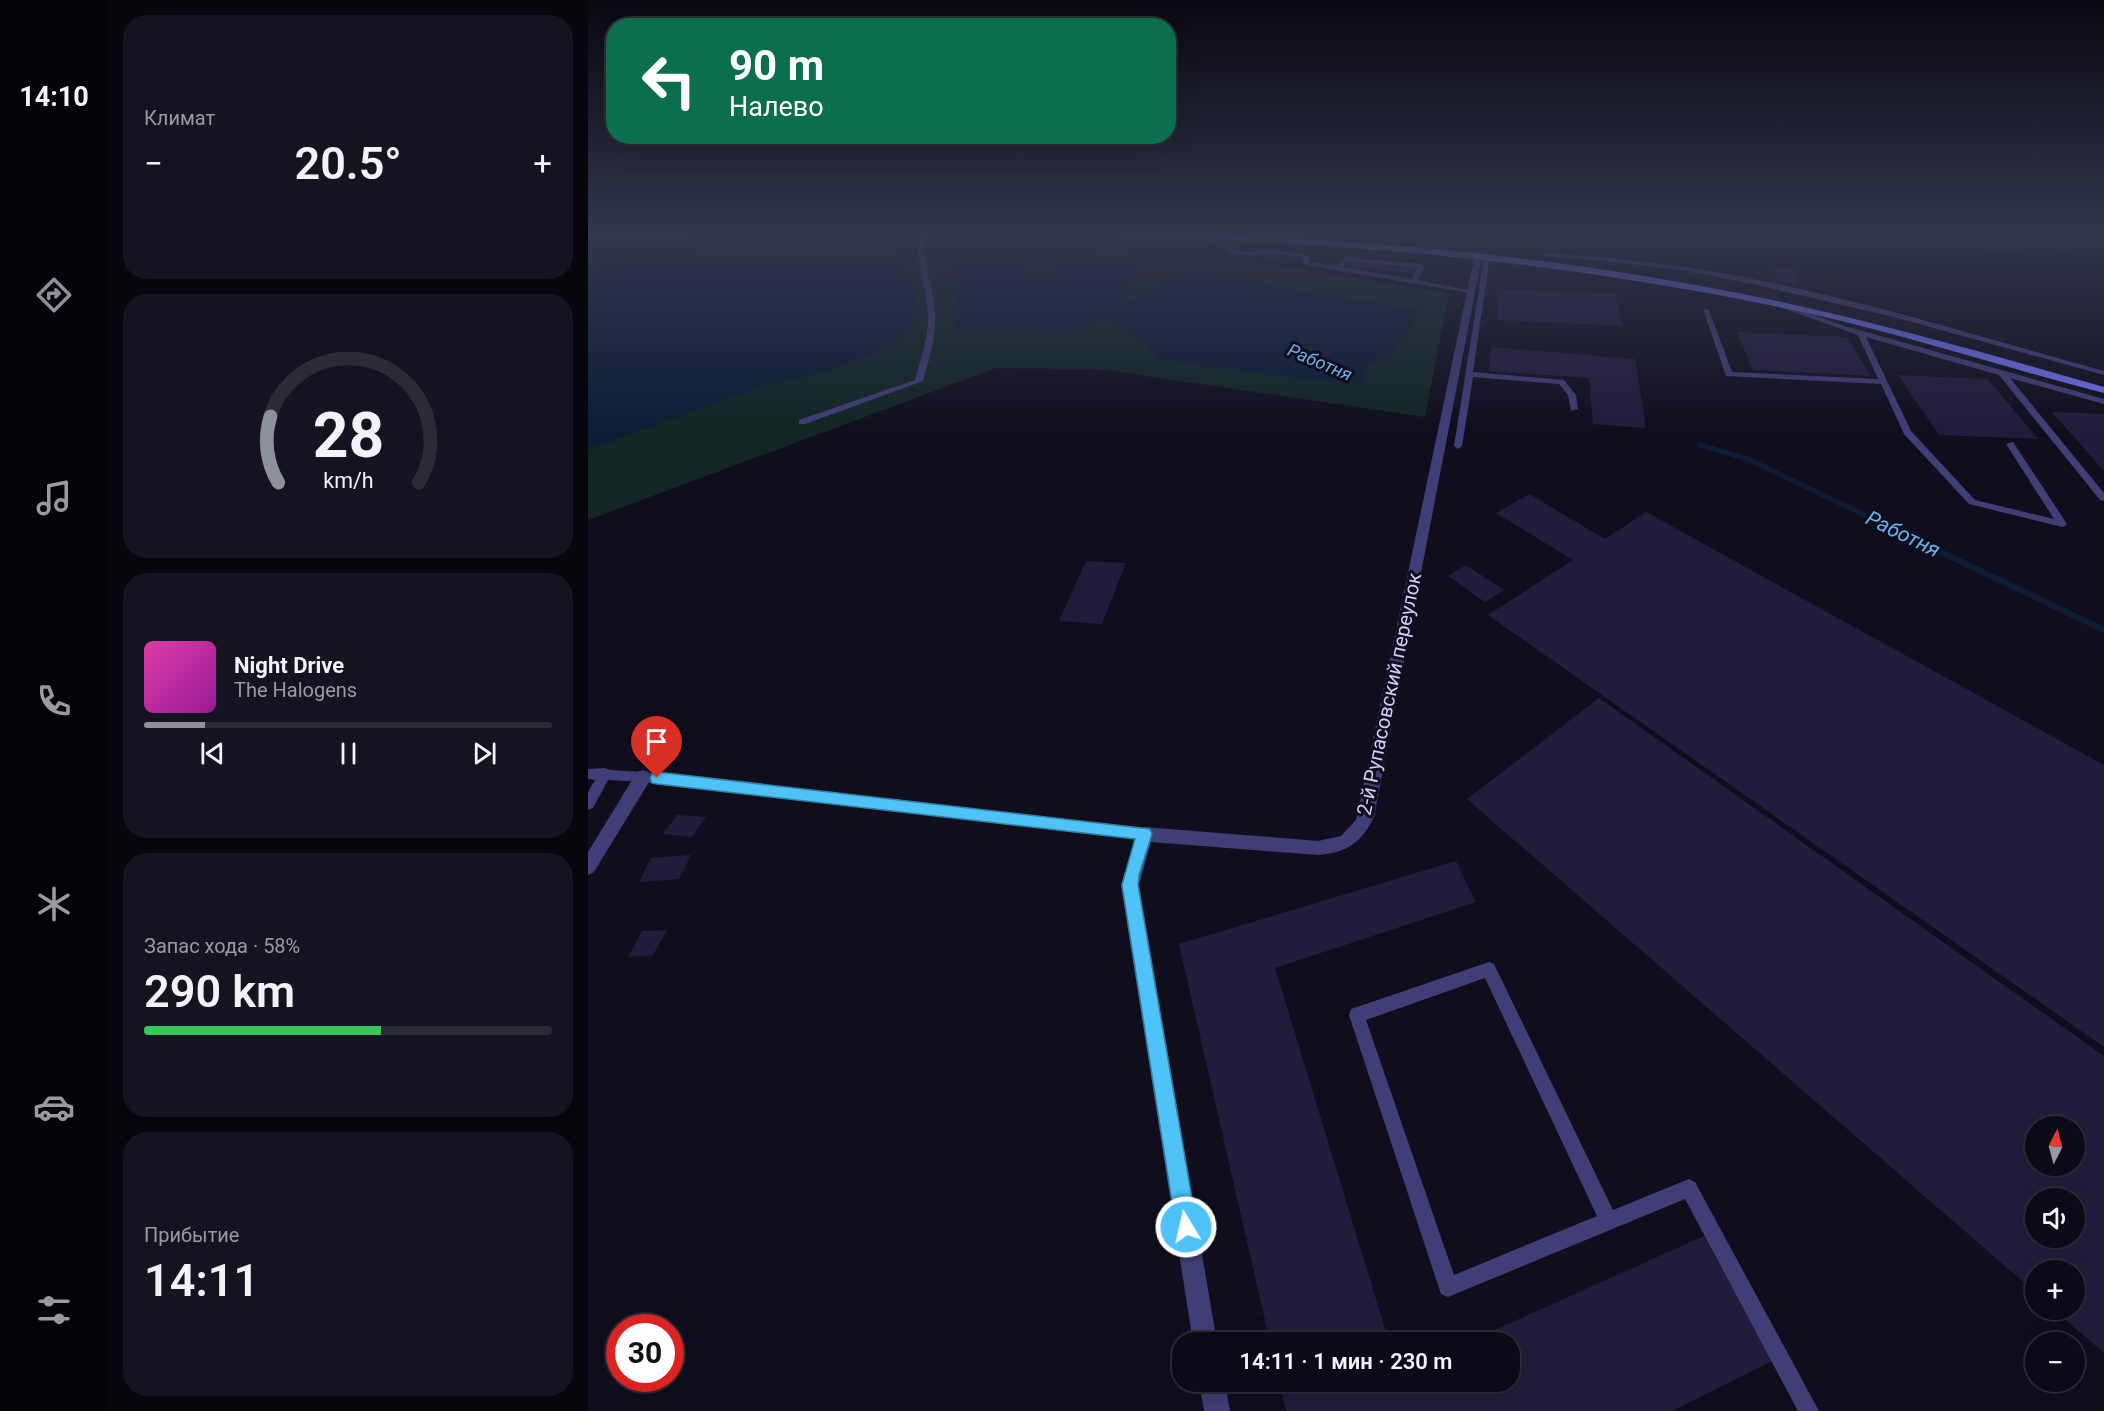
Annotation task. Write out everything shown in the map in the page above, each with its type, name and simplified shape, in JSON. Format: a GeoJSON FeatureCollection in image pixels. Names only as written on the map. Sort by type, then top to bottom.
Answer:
{"type":"FeatureCollection","features":[{"type":"Feature","properties":{"kind":"main road"},"geometry":{"type":"LineString","coordinates":[[1758,300],[1922,339],[2104,390]]}},
{"type":"Feature","properties":{"kind":"main road"},"geometry":{"type":"LineString","coordinates":[[1794,300],[1838,309],[2104,380]]}},
{"type":"Feature","properties":{"kind":"street","name":"2-й Рупасовский переулок"},"geometry":{"type":"LineString","coordinates":[[1144,834],[1318,848],[1337,847],[1352,839],[1361,829],[1368,806],[1468,300]]}},
{"type":"Feature","properties":{"kind":"street"},"geometry":{"type":"LineString","coordinates":[[588,867],[643,777]]}},
{"type":"Feature","properties":{"kind":"street"},"geometry":{"type":"LineString","coordinates":[[1144,834],[1130,885],[1203,1332]]}},
{"type":"Feature","properties":{"kind":"street"},"geometry":{"type":"LineString","coordinates":[[1214,1392],[1217,1411]]}},
{"type":"Feature","properties":{"kind":"lane"},"geometry":{"type":"LineString","coordinates":[[802,422],[919,381],[931,338],[930,300]]}},
{"type":"Feature","properties":{"kind":"lane"},"geometry":{"type":"LineString","coordinates":[[1458,446],[1477,300]]}},
{"type":"Feature","properties":{"kind":"lane"},"geometry":{"type":"LineString","coordinates":[[1828,300],[2104,373]]}},
{"type":"Feature","properties":{"kind":"lane"},"geometry":{"type":"LineString","coordinates":[[1775,303],[1861,334],[2104,402]]}},
{"type":"Feature","properties":{"kind":"lane"},"geometry":{"type":"LineString","coordinates":[[1705,310],[1729,374],[1884,382]]}},
{"type":"Feature","properties":{"kind":"lane"},"geometry":{"type":"LineString","coordinates":[[1861,334],[1907,432],[1972,502],[2062,524],[2010,444]]}},
{"type":"Feature","properties":{"kind":"lane"},"geometry":{"type":"LineString","coordinates":[[2001,372],[2103,498]]}},
{"type":"Feature","properties":{"kind":"lane"},"geometry":{"type":"LineString","coordinates":[[1469,374],[1561,382],[1572,396],[1574,409]]}},
{"type":"Feature","properties":{"kind":"lane"},"geometry":{"type":"LineString","coordinates":[[588,774],[605,773],[643,777],[1144,834]]}},
{"type":"Feature","properties":{"kind":"lane"},"geometry":{"type":"LineString","coordinates":[[588,804],[605,773]]}},
{"type":"Feature","properties":{"kind":"lane"},"geometry":{"type":"LineString","coordinates":[[1609,1221],[1489,969],[1357,1015],[1448,1287],[1609,1221],[1689,1188],[1809,1411]]}},
{"type":"Feature","properties":{"kind":"green space"},"geometry":{"type":"Polygon","coordinates":[[[915,300],[955,300],[955,328],[1070,333],[1101,318],[1116,322],[1144,342],[1160,360],[1366,363],[1376,362],[1418,311],[1355,300],[1448,300],[1425,417],[1100,369],[996,368],[588,520],[588,449],[767,384],[825,372],[884,349],[912,315],[915,300]]]}},
{"type":"Feature","properties":{"kind":"green space"},"geometry":{"type":"Polygon","coordinates":[[[1120,300],[1212,300],[1121,304],[1120,300]]]}},
{"type":"Feature","properties":{"kind":"water"},"geometry":{"type":"Polygon","coordinates":[[[588,300],[915,300],[912,315],[920,323],[884,349],[825,372],[767,384],[588,449],[588,300]]]}},
{"type":"Feature","properties":{"kind":"water"},"geometry":{"type":"Polygon","coordinates":[[[955,300],[1120,300],[1121,304],[1132,300],[1355,300],[1419,311],[1392,352],[1376,361],[1366,363],[1365,382],[1352,385],[1160,360],[1144,342],[1116,322],[1101,318],[1070,333],[955,328],[955,300]]]}},
{"type":"Feature","properties":{"kind":"building"},"geometry":{"type":"Polygon","coordinates":[[[1497,300],[1616,300],[1623,326],[1498,320],[1497,300]]]}},
{"type":"Feature","properties":{"kind":"building"},"geometry":{"type":"Polygon","coordinates":[[[1737,332],[1847,337],[1871,376],[1753,370],[1737,332]]]}},
{"type":"Feature","properties":{"kind":"building"},"geometry":{"type":"Polygon","coordinates":[[[1491,347],[1635,359],[1646,428],[1593,424],[1589,378],[1489,371],[1491,347]]]}},
{"type":"Feature","properties":{"kind":"building"},"geometry":{"type":"Polygon","coordinates":[[[1898,375],[1988,379],[2038,439],[1939,435],[1898,375]]]}},
{"type":"Feature","properties":{"kind":"building"},"geometry":{"type":"Polygon","coordinates":[[[2052,412],[2104,414],[2104,471],[2052,412]]]}},
{"type":"Feature","properties":{"kind":"building"},"geometry":{"type":"Polygon","coordinates":[[[1529,494],[1605,539],[1646,512],[2104,765],[2104,1047],[1488,615],[1573,560],[1496,513],[1529,494]]]}},
{"type":"Feature","properties":{"kind":"building"},"geometry":{"type":"Polygon","coordinates":[[[1086,561],[1126,563],[1102,624],[1059,621],[1086,561]]]}},
{"type":"Feature","properties":{"kind":"building"},"geometry":{"type":"Polygon","coordinates":[[[1466,565],[1504,590],[1485,602],[1448,576],[1466,565]]]}},
{"type":"Feature","properties":{"kind":"building"},"geometry":{"type":"Polygon","coordinates":[[[1599,698],[2104,1056],[2104,1353],[2085,1337],[2085,1332],[2080,1332],[2066,1320],[2085,1320],[2085,1260],[2025,1260],[2025,1283],[1467,799],[1599,698]]]}},
{"type":"Feature","properties":{"kind":"building"},"geometry":{"type":"Polygon","coordinates":[[[677,815],[706,817],[692,837],[663,834],[677,815]]]}},
{"type":"Feature","properties":{"kind":"building"},"geometry":{"type":"Polygon","coordinates":[[[691,855],[679,879],[639,882],[651,858],[691,855]]]}},
{"type":"Feature","properties":{"kind":"building"},"geometry":{"type":"Polygon","coordinates":[[[1456,861],[1476,902],[1275,968],[1386,1332],[1268,1332],[1179,944],[1456,861]]]}},
{"type":"Feature","properties":{"kind":"building"},"geometry":{"type":"Polygon","coordinates":[[[667,930],[653,955],[628,957],[642,931],[667,930]]]}},
{"type":"Feature","properties":{"kind":"building"},"geometry":{"type":"Polygon","coordinates":[[[1704,1236],[1772,1361],[1672,1411],[1286,1411],[1281,1392],[1520,1392],[1520,1332],[1490,1332],[1704,1236]]]}},
{"type":"Feature","properties":{"kind":"waterway","name":"Работня"},"geometry":{"type":"LineString","coordinates":[[1700,445],[1748,459],[1925,544]]}},
{"type":"Feature","properties":{"kind":"waterway","name":"Работня"},"geometry":{"type":"LineString","coordinates":[[1922,543],[2104,630]]}},
{"type":"Feature","properties":{"kind":"route"},"geometry":{"type":"LineString","coordinates":[[657,778],[1144,834],[1130,885],[1186,1227]]}}]}
